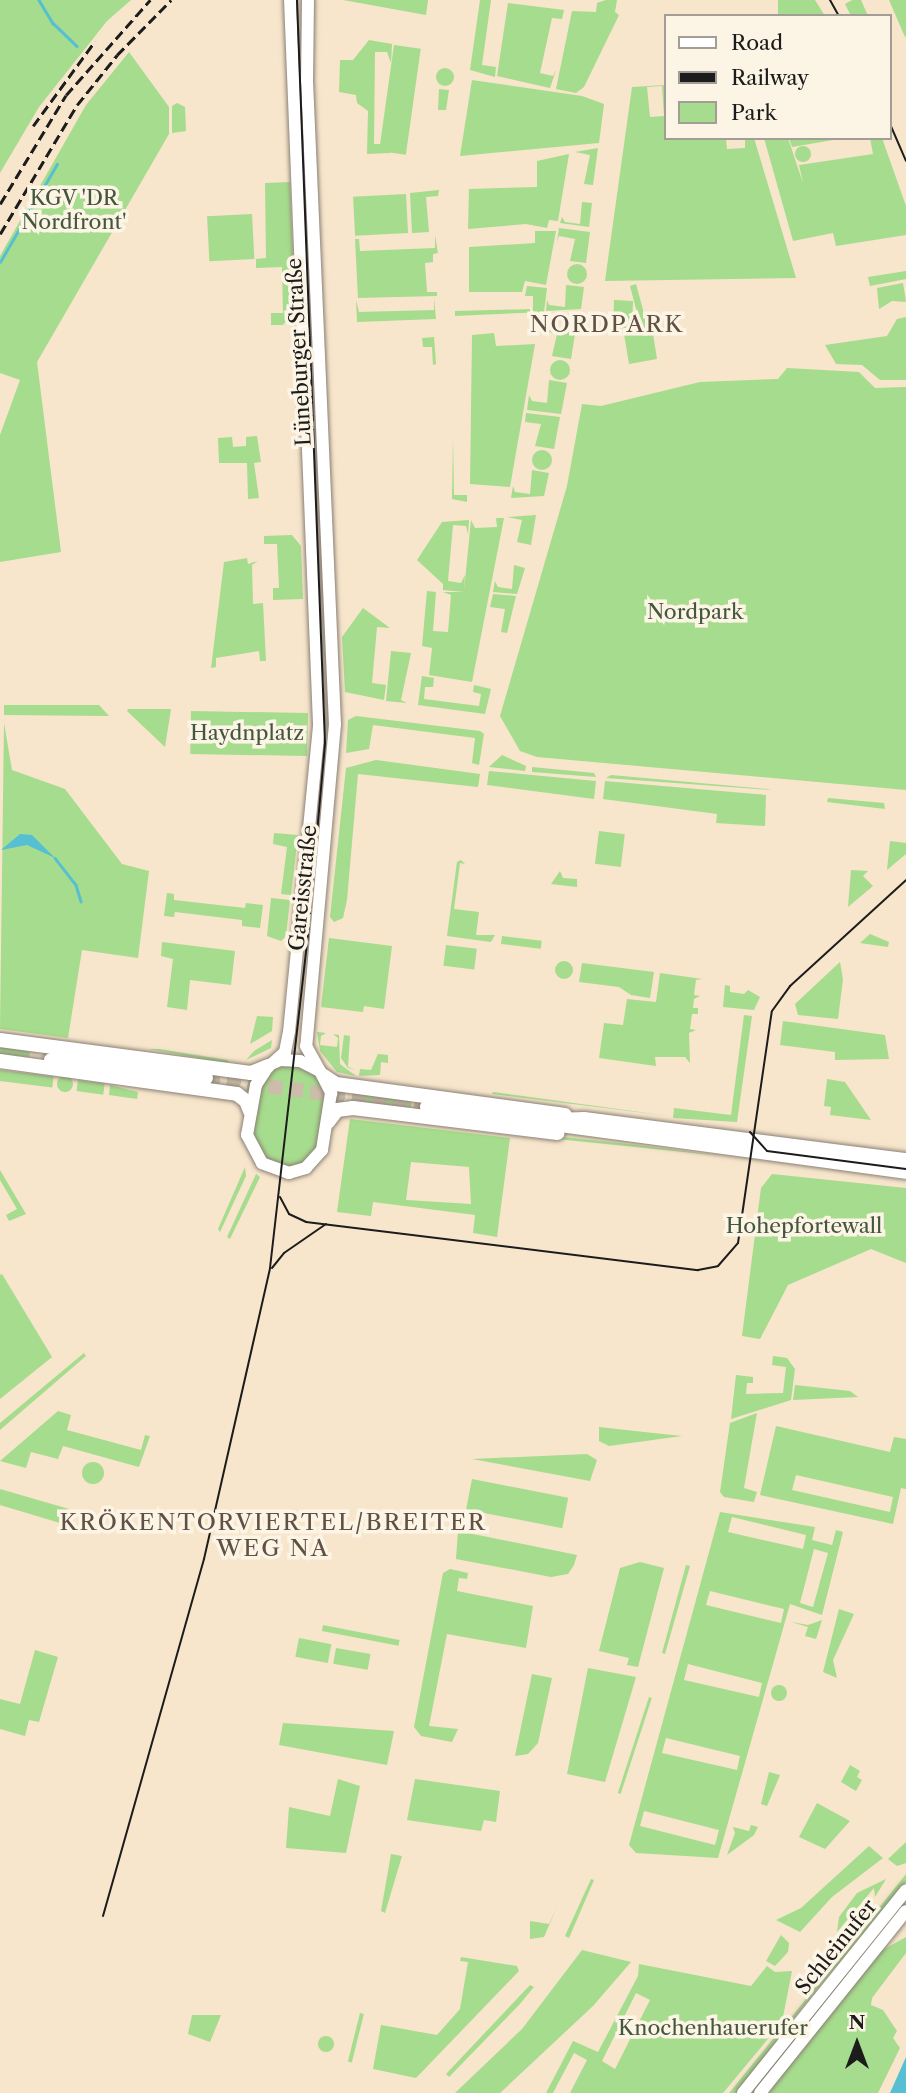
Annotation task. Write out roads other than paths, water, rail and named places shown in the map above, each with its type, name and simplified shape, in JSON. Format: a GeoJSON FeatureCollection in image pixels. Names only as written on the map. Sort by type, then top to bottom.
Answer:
{"type":"FeatureCollection","features":[{"type":"Feature","properties":{"kind":"main road","name":"Lüneburger Straße"},"geometry":{"type":"LineString","coordinates":[[290,0],[319,701]]}},
{"type":"Feature","properties":{"kind":"main road","name":"Lüneburger Straße"},"geometry":{"type":"LineString","coordinates":[[308,0],[307,81],[334,702]]}},
{"type":"Feature","properties":{"kind":"main road","name":"Gareisstraße"},"geometry":{"type":"LineString","coordinates":[[271,1064],[285,1052],[290,1027],[318,768],[319,701]]}},
{"type":"Feature","properties":{"kind":"main road","name":"Gareisstraße"},"geometry":{"type":"LineString","coordinates":[[322,1074],[306,1046],[334,765],[334,702]]}},
{"type":"Feature","properties":{"kind":"main road"},"geometry":{"type":"LineString","coordinates":[[0,1041],[251,1073],[271,1064],[297,1060],[336,1084],[741,1150],[906,1172]]}},
{"type":"Feature","properties":{"kind":"main road"},"geometry":{"type":"LineString","coordinates":[[0,1041],[77,1061]]}},
{"type":"Feature","properties":{"kind":"main road"},"geometry":{"type":"LineString","coordinates":[[0,1060],[237,1094],[246,1101],[250,1111]]}},
{"type":"Feature","properties":{"kind":"main road"},"geometry":{"type":"LineString","coordinates":[[0,1060],[77,1061],[205,1078]]}},
{"type":"Feature","properties":{"kind":"main road"},"geometry":{"type":"LineString","coordinates":[[271,1064],[254,1089],[248,1143],[268,1168],[293,1172],[320,1153],[328,1122],[331,1093],[322,1074]]}},
{"type":"Feature","properties":{"kind":"main road"},"geometry":{"type":"LineString","coordinates":[[427,1107],[529,1120],[757,1140],[906,1160]]}},
{"type":"Feature","properties":{"kind":"main road"},"geometry":{"type":"LineString","coordinates":[[328,1122],[335,1111],[350,1108],[531,1131],[583,1125]]}},
{"type":"Feature","properties":{"kind":"main road"},"geometry":{"type":"LineString","coordinates":[[741,1150],[757,1140]]}},
{"type":"Feature","properties":{"kind":"main road","name":"Schleinufer"},"geometry":{"type":"LineString","coordinates":[[743,2093],[906,1890]]}},
{"type":"Feature","properties":{"kind":"main road","name":"Schleinufer"},"geometry":{"type":"LineString","coordinates":[[760,2093],[906,1911]]}},
{"type":"Feature","properties":{"kind":"water"},"geometry":{"type":"Polygon","coordinates":[[[20,834],[32,835],[55,858],[27,845],[1,850],[20,834]]]}},
{"type":"Feature","properties":{"kind":"water"},"geometry":{"type":"Polygon","coordinates":[[[906,2057],[906,2093],[890,2093],[906,2057]]]}},
{"type":"Feature","properties":{"kind":"waterway"},"geometry":{"type":"LineString","coordinates":[[39,0],[53,23],[77,46]]}},
{"type":"Feature","properties":{"kind":"waterway"},"geometry":{"type":"LineString","coordinates":[[0,262],[57,164]]}},
{"type":"Feature","properties":{"kind":"waterway"},"geometry":{"type":"LineString","coordinates":[[55,858],[76,885],[81,901]]}},
{"type":"Feature","properties":{"kind":"tunnel"},"geometry":{"type":"LineString","coordinates":[[206,1078],[427,1107]]}},
{"type":"Feature","properties":{"kind":"tram line"},"geometry":{"type":"LineString","coordinates":[[103,1916],[204,1559],[270,1268],[308,934],[325,743],[297,0]]}},
{"type":"Feature","properties":{"kind":"tram line"},"geometry":{"type":"LineString","coordinates":[[830,0],[838,14]]}},
{"type":"Feature","properties":{"kind":"tram line"},"geometry":{"type":"LineString","coordinates":[[892,129],[906,161]]}},
{"type":"Feature","properties":{"kind":"tram line"},"geometry":{"type":"LineString","coordinates":[[280,1197],[289,1214],[306,1222],[698,1270],[718,1266],[738,1243],[772,1011],[790,986],[906,880]]}},
{"type":"Feature","properties":{"kind":"tram line"},"geometry":{"type":"LineString","coordinates":[[750,1132],[767,1151],[906,1169]]}},
{"type":"Feature","properties":{"kind":"tram line"},"geometry":{"type":"LineString","coordinates":[[272,1268],[284,1253],[326,1224]]}},
{"type":"Feature","properties":{"kind":"railway"},"geometry":{"type":"LineString","coordinates":[[0,204],[66,95],[150,0]]}},
{"type":"Feature","properties":{"kind":"railway"},"geometry":{"type":"LineString","coordinates":[[0,234],[77,105],[117,55],[171,0]]}},
{"type":"Feature","properties":{"kind":"railway"},"geometry":{"type":"LineString","coordinates":[[33,126],[95,41]]}},
{"type":"Feature","properties":{"kind":"district","name":"NORDPARK"},"geometry":{"type":"Point","coordinates":[607,324]}},
{"type":"Feature","properties":{"kind":"district","name":"KRÖKENTORVIERTEL/BREITER WEG NA"},"geometry":{"type":"Point","coordinates":[273,1535]}},
{"type":"Feature","properties":{"kind":"park label","name":"KGV 'DR Nordfront'"},"geometry":{"type":"Point","coordinates":[74,210]}},
{"type":"Feature","properties":{"kind":"park label","name":"Nordpark"},"geometry":{"type":"Point","coordinates":[695,612]}},
{"type":"Feature","properties":{"kind":"park label","name":"Haydnplatz"},"geometry":{"type":"Point","coordinates":[247,733]}},
{"type":"Feature","properties":{"kind":"park label","name":"Hohepfortewall"},"geometry":{"type":"Point","coordinates":[804,1226]}},
{"type":"Feature","properties":{"kind":"park label","name":"Knochenhauerufer"},"geometry":{"type":"Point","coordinates":[713,2028]}}]}
